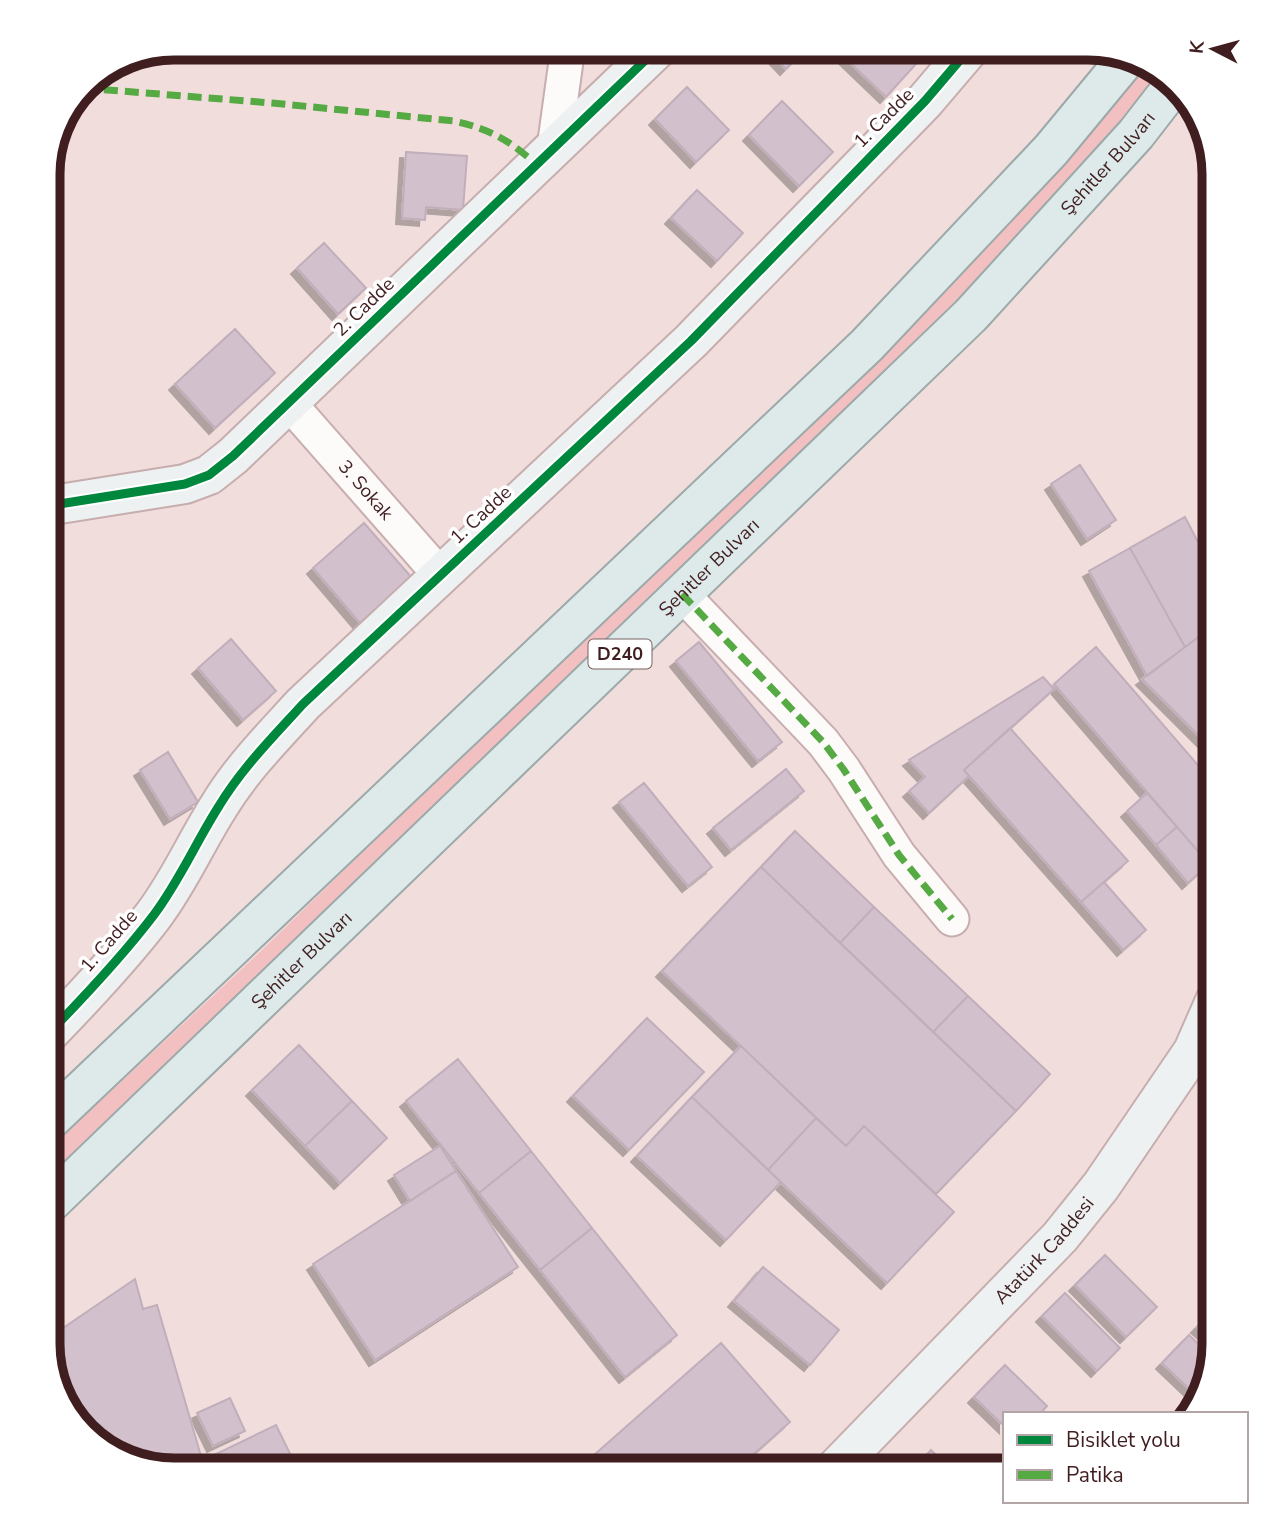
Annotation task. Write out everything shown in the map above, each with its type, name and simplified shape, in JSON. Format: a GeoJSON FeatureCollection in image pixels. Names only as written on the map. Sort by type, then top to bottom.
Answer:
{"type":"FeatureCollection","features":[{"type":"Feature","properties":{"kind":"main road","name":"D240"},"geometry":{"type":"LineString","coordinates":[[60,1111],[867,345],[1041,160],[1122,64]]}},
{"type":"Feature","properties":{"kind":"main road","name":"Şehitler Bulvarı"},"geometry":{"type":"LineString","coordinates":[[60,1193],[971,315],[1136,134],[1168,92]]}},
{"type":"Feature","properties":{"kind":"street"},"geometry":{"type":"LineString","coordinates":[[554,148],[566,60]]}},
{"type":"Feature","properties":{"kind":"street","name":"2. Cadde"},"geometry":{"type":"LineString","coordinates":[[60,504],[185,484],[209,475],[289,403],[645,60]]}},
{"type":"Feature","properties":{"kind":"street","name":"1. Cadde"},"geometry":{"type":"LineString","coordinates":[[60,1021],[115,962],[153,915],[174,885],[220,805],[259,752],[303,704],[691,341],[925,101],[960,60]]}},
{"type":"Feature","properties":{"kind":"street","name":"3. Sokak"},"geometry":{"type":"LineString","coordinates":[[289,403],[441,576]]}},
{"type":"Feature","properties":{"kind":"street"},"geometry":{"type":"LineString","coordinates":[[682,594],[823,742],[845,770],[899,855],[953,919]]}},
{"type":"Feature","properties":{"kind":"street","name":"Atatürk Caddesi"},"geometry":{"type":"LineString","coordinates":[[846,1458],[1060,1237],[1202,1049]]}},
{"type":"Feature","properties":{"kind":"shaded area"},"geometry":{"type":"Polygon","coordinates":[[[1139,72],[1155,81],[1133,110],[991,271],[60,1167],[60,1139],[260,952],[486,732],[697,533],[942,294],[1058,172],[1139,72]]]}},
{"type":"Feature","properties":{"kind":"building"},"geometry":{"type":"Polygon","coordinates":[[[777,60],[795,60],[786,69],[777,60]]]}},
{"type":"Feature","properties":{"kind":"building"},"geometry":{"type":"Polygon","coordinates":[[[847,60],[912,60],[916,64],[886,97],[847,60]]]}},
{"type":"Feature","properties":{"kind":"building"},"geometry":{"type":"Polygon","coordinates":[[[687,87],[729,130],[696,162],[655,119],[687,87]]]}},
{"type":"Feature","properties":{"kind":"building"},"geometry":{"type":"Polygon","coordinates":[[[782,101],[833,152],[799,186],[749,135],[782,101]]]}},
{"type":"Feature","properties":{"kind":"building"},"geometry":{"type":"Polygon","coordinates":[[[406,152],[467,156],[463,210],[426,207],[425,220],[402,218],[406,152]]]}},
{"type":"Feature","properties":{"kind":"building"},"geometry":{"type":"Polygon","coordinates":[[[697,190],[743,233],[717,261],[671,218],[697,190]]]}},
{"type":"Feature","properties":{"kind":"building"},"geometry":{"type":"Polygon","coordinates":[[[324,243],[366,288],[338,314],[297,268],[324,243]]]}},
{"type":"Feature","properties":{"kind":"building"},"geometry":{"type":"Polygon","coordinates":[[[235,329],[275,373],[215,428],[175,384],[235,329]]]}},
{"type":"Feature","properties":{"kind":"building"},"geometry":{"type":"Polygon","coordinates":[[[1080,465],[1116,520],[1087,539],[1051,484],[1080,465]]]}},
{"type":"Feature","properties":{"kind":"building"},"geometry":{"type":"Polygon","coordinates":[[[1185,517],[1202,550],[1202,635],[1185,647],[1130,548],[1185,517]]]}},
{"type":"Feature","properties":{"kind":"building"},"geometry":{"type":"Polygon","coordinates":[[[364,523],[412,578],[360,623],[313,568],[364,523]]]}},
{"type":"Feature","properties":{"kind":"building"},"geometry":{"type":"Polygon","coordinates":[[[1130,548],[1185,647],[1147,676],[1089,571],[1130,548]]]}},
{"type":"Feature","properties":{"kind":"building"},"geometry":{"type":"Polygon","coordinates":[[[1202,634],[1202,739],[1142,679],[1202,634]]]}},
{"type":"Feature","properties":{"kind":"building"},"geometry":{"type":"Polygon","coordinates":[[[231,639],[276,691],[243,720],[198,668],[231,639]]]}},
{"type":"Feature","properties":{"kind":"building"},"geometry":{"type":"Polygon","coordinates":[[[699,642],[782,742],[758,761],[676,661],[699,642]]]}},
{"type":"Feature","properties":{"kind":"building"},"geometry":{"type":"Polygon","coordinates":[[[1096,647],[1202,770],[1202,856],[1054,684],[1096,647]]]}},
{"type":"Feature","properties":{"kind":"building"},"geometry":{"type":"Polygon","coordinates":[[[1043,677],[1054,689],[964,770],[969,776],[929,813],[909,791],[925,777],[909,760],[1043,677]]]}},
{"type":"Feature","properties":{"kind":"building"},"geometry":{"type":"Polygon","coordinates":[[[1010,728],[1128,861],[1081,902],[964,770],[1010,728]]]}},
{"type":"Feature","properties":{"kind":"building"},"geometry":{"type":"Polygon","coordinates":[[[168,752],[198,802],[170,819],[140,770],[168,752]]]}},
{"type":"Feature","properties":{"kind":"building"},"geometry":{"type":"Polygon","coordinates":[[[786,769],[804,791],[731,850],[713,828],[786,769]]]}},
{"type":"Feature","properties":{"kind":"building"},"geometry":{"type":"Polygon","coordinates":[[[644,783],[712,867],[688,886],[619,802],[644,783]]]}},
{"type":"Feature","properties":{"kind":"building"},"geometry":{"type":"Polygon","coordinates":[[[1147,793],[1177,827],[1156,845],[1127,811],[1147,793]]]}},
{"type":"Feature","properties":{"kind":"building"},"geometry":{"type":"Polygon","coordinates":[[[1177,827],[1202,856],[1202,870],[1188,883],[1156,845],[1177,827]]]}},
{"type":"Feature","properties":{"kind":"building"},"geometry":{"type":"Polygon","coordinates":[[[795,831],[874,907],[840,943],[761,867],[795,831]]]}},
{"type":"Feature","properties":{"kind":"building"},"geometry":{"type":"Polygon","coordinates":[[[761,867],[1016,1111],[936,1194],[864,1126],[846,1146],[662,971],[761,867]]]}},
{"type":"Feature","properties":{"kind":"building"},"geometry":{"type":"Polygon","coordinates":[[[1104,882],[1146,930],[1123,950],[1081,902],[1104,882]]]}},
{"type":"Feature","properties":{"kind":"building"},"geometry":{"type":"Polygon","coordinates":[[[874,907],[968,996],[933,1032],[840,943],[874,907]]]}},
{"type":"Feature","properties":{"kind":"building"},"geometry":{"type":"Polygon","coordinates":[[[968,996],[1050,1074],[1016,1111],[933,1032],[968,996]]]}},
{"type":"Feature","properties":{"kind":"building"},"geometry":{"type":"Polygon","coordinates":[[[647,1018],[704,1072],[629,1150],[573,1096],[647,1018]]]}},
{"type":"Feature","properties":{"kind":"building"},"geometry":{"type":"Polygon","coordinates":[[[299,1045],[352,1101],[305,1146],[252,1090],[299,1045]]]}},
{"type":"Feature","properties":{"kind":"building"},"geometry":{"type":"Polygon","coordinates":[[[741,1046],[816,1118],[768,1170],[692,1097],[741,1046]]]}},
{"type":"Feature","properties":{"kind":"building"},"geometry":{"type":"Polygon","coordinates":[[[458,1059],[531,1151],[479,1193],[406,1101],[458,1059]]]}},
{"type":"Feature","properties":{"kind":"building"},"geometry":{"type":"Polygon","coordinates":[[[692,1097],[781,1182],[726,1240],[637,1156],[692,1097]]]}},
{"type":"Feature","properties":{"kind":"building"},"geometry":{"type":"Polygon","coordinates":[[[352,1101],[387,1138],[340,1183],[305,1146],[352,1101]]]}},
{"type":"Feature","properties":{"kind":"building"},"geometry":{"type":"Polygon","coordinates":[[[816,1118],[846,1146],[864,1126],[954,1212],[887,1283],[768,1170],[816,1118]]]}},
{"type":"Feature","properties":{"kind":"building"},"geometry":{"type":"Polygon","coordinates":[[[440,1146],[456,1171],[410,1201],[394,1175],[440,1146]]]}},
{"type":"Feature","properties":{"kind":"building"},"geometry":{"type":"Polygon","coordinates":[[[531,1151],[592,1228],[540,1270],[479,1193],[531,1151]]]}},
{"type":"Feature","properties":{"kind":"building"},"geometry":{"type":"Polygon","coordinates":[[[456,1171],[518,1267],[375,1360],[313,1264],[456,1171]]]}},
{"type":"Feature","properties":{"kind":"building"},"geometry":{"type":"Polygon","coordinates":[[[592,1228],[677,1335],[625,1377],[540,1270],[592,1228]]]}},
{"type":"Feature","properties":{"kind":"building"},"geometry":{"type":"Polygon","coordinates":[[[1105,1255],[1157,1307],[1126,1337],[1075,1285],[1105,1255]]]}},
{"type":"Feature","properties":{"kind":"building"},"geometry":{"type":"Polygon","coordinates":[[[763,1267],[839,1330],[810,1365],[734,1301],[763,1267]]]}},
{"type":"Feature","properties":{"kind":"building"},"geometry":{"type":"Polygon","coordinates":[[[135,1279],[143,1309],[157,1305],[202,1458],[144,1454],[123,1446],[98,1429],[79,1407],[68,1387],[60,1358],[60,1330],[135,1279]]]}},
{"type":"Feature","properties":{"kind":"building"},"geometry":{"type":"Polygon","coordinates":[[[1065,1293],[1120,1348],[1097,1371],[1042,1316],[1065,1293]]]}},
{"type":"Feature","properties":{"kind":"building"},"geometry":{"type":"Polygon","coordinates":[[[1189,1335],[1202,1347],[1199,1373],[1192,1391],[1162,1363],[1189,1335]]]}},
{"type":"Feature","properties":{"kind":"building"},"geometry":{"type":"Polygon","coordinates":[[[721,1343],[790,1422],[750,1458],[591,1458],[721,1343]]]}},
{"type":"Feature","properties":{"kind":"building"},"geometry":{"type":"Polygon","coordinates":[[[1005,1365],[1047,1406],[1042,1412],[1003,1412],[1003,1425],[974,1397],[1005,1365]]]}},
{"type":"Feature","properties":{"kind":"building"},"geometry":{"type":"Polygon","coordinates":[[[230,1398],[245,1431],[213,1446],[197,1413],[230,1398]]]}},
{"type":"Feature","properties":{"kind":"building"},"geometry":{"type":"Polygon","coordinates":[[[276,1425],[292,1458],[213,1458],[212,1456],[276,1425]]]}},
{"type":"Feature","properties":{"kind":"building"},"geometry":{"type":"Polygon","coordinates":[[[931,1450],[939,1458],[923,1458],[931,1450]]]}},
{"type":"Feature","properties":{"kind":"marked path"},"geometry":{"type":"LineString","coordinates":[[98,89],[454,121],[498,137],[537,165]]}},
{"type":"Feature","properties":{"kind":"marked path"},"geometry":{"type":"LineString","coordinates":[[682,594],[823,742],[899,855],[952,919]]}},
{"type":"Feature","properties":{"kind":"cycle path"},"geometry":{"type":"LineString","coordinates":[[60,504],[185,484],[209,475],[233,456],[645,60]]}},
{"type":"Feature","properties":{"kind":"cycle path"},"geometry":{"type":"LineString","coordinates":[[60,1021],[102,977],[153,916],[228,792],[258,753],[303,704],[691,341],[925,101],[960,60]]}}]}
